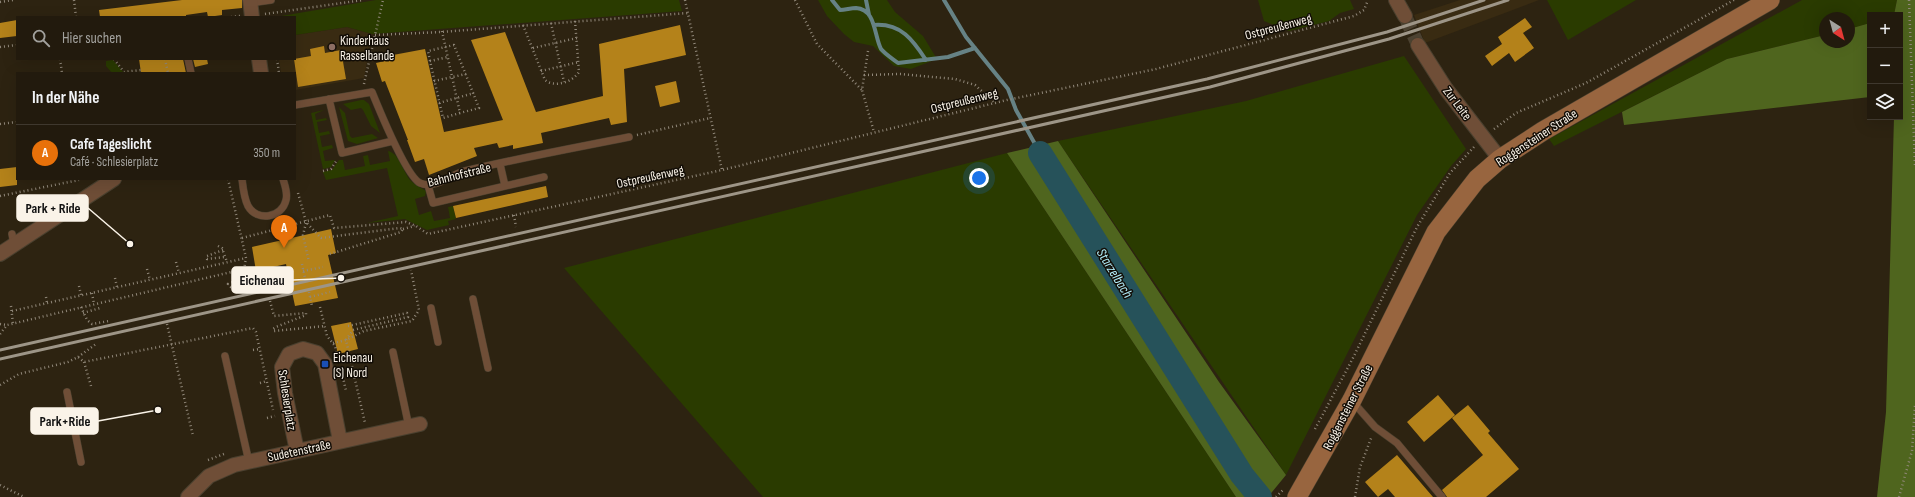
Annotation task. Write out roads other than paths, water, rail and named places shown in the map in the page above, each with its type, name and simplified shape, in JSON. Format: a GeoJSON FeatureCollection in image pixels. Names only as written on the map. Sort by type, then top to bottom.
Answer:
{"type":"FeatureCollection","features":[{"type":"Feature","properties":{"kind":"street"},"geometry":{"type":"LineString","coordinates":[[1396,0],[1404,16]]}},
{"type":"Feature","properties":{"kind":"street","name":"Roggensteiner Straße"},"geometry":{"type":"LineString","coordinates":[[1290,493],[1352,400],[1436,232],[1477,179],[1500,159],[1543,131],[1770,0]]}},
{"type":"Feature","properties":{"kind":"street","name":"Zur Leite"},"geometry":{"type":"LineString","coordinates":[[1418,45],[1446,89],[1500,159]]}},
{"type":"Feature","properties":{"kind":"street"},"geometry":{"type":"LineString","coordinates":[[259,60],[261,72]]}},
{"type":"Feature","properties":{"kind":"street"},"geometry":{"type":"LineString","coordinates":[[1,258],[13,239],[32,237],[45,219],[64,216],[97,196],[112,180]]}},
{"type":"Feature","properties":{"kind":"street","name":"Schlesierplatz"},"geometry":{"type":"LineString","coordinates":[[297,451],[284,387],[282,367],[289,354],[303,349],[316,353],[325,364],[340,441]]}},
{"type":"Feature","properties":{"kind":"street","name":"Sudetenstraße"},"geometry":{"type":"LineString","coordinates":[[188,497],[209,476],[220,470],[340,441],[415,426]]}},
{"type":"Feature","properties":{"kind":"lane"},"geometry":{"type":"LineString","coordinates":[[251,8],[270,0]]}},
{"type":"Feature","properties":{"kind":"lane"},"geometry":{"type":"LineString","coordinates":[[188,60],[191,72]]}},
{"type":"Feature","properties":{"kind":"lane","name":"Bahnhofstraße"},"geometry":{"type":"LineString","coordinates":[[330,99],[372,92],[393,141],[415,180],[428,185],[463,171],[629,137]]}},
{"type":"Feature","properties":{"kind":"lane"},"geometry":{"type":"LineString","coordinates":[[296,105],[330,99],[342,153],[393,141]]}},
{"type":"Feature","properties":{"kind":"lane"},"geometry":{"type":"LineString","coordinates":[[500,164],[505,186]]}},
{"type":"Feature","properties":{"kind":"lane"},"geometry":{"type":"LineString","coordinates":[[428,185],[433,203],[544,177]]}},
{"type":"Feature","properties":{"kind":"lane"},"geometry":{"type":"LineString","coordinates":[[242,180],[248,206],[252,212],[264,216],[277,213],[286,202],[287,195],[283,180]]}},
{"type":"Feature","properties":{"kind":"lane"},"geometry":{"type":"LineString","coordinates":[[473,299],[488,368]]}},
{"type":"Feature","properties":{"kind":"lane"},"geometry":{"type":"LineString","coordinates":[[431,308],[438,342]]}},
{"type":"Feature","properties":{"kind":"lane"},"geometry":{"type":"LineString","coordinates":[[393,352],[415,426]]}},
{"type":"Feature","properties":{"kind":"lane"},"geometry":{"type":"LineString","coordinates":[[226,356],[249,462]]}},
{"type":"Feature","properties":{"kind":"lane"},"geometry":{"type":"LineString","coordinates":[[67,392],[81,462]]}},
{"type":"Feature","properties":{"kind":"lane"},"geometry":{"type":"LineString","coordinates":[[1352,400],[1375,427],[1396,443],[1442,497]]}},
{"type":"Feature","properties":{"kind":"waterway","name":"Starzelbach"},"geometry":{"type":"LineString","coordinates":[[832,0],[840,10],[856,8],[867,13],[871,18],[881,49],[898,63],[948,57],[975,48]]}},
{"type":"Feature","properties":{"kind":"waterway","name":"Starzelbach"},"geometry":{"type":"LineString","coordinates":[[866,0],[869,15]]}},
{"type":"Feature","properties":{"kind":"waterway","name":"Starzelbach"},"geometry":{"type":"LineString","coordinates":[[944,0],[966,37],[1008,89],[1016,110],[1040,153]]}},
{"type":"Feature","properties":{"kind":"waterway","name":"Starzelbach"},"geometry":{"type":"LineString","coordinates":[[874,25],[892,27],[905,34],[926,60]]}},
{"type":"Feature","properties":{"kind":"waterway","name":"Starzelbach"},"geometry":{"type":"LineString","coordinates":[[1040,153],[1242,475],[1260,497]]}},
{"type":"Feature","properties":{"kind":"tunnel"},"geometry":{"type":"LineString","coordinates":[[1405,16],[1418,45]]}},
{"type":"Feature","properties":{"kind":"railway"},"geometry":{"type":"LineString","coordinates":[[0,350],[1207,79],[1387,32],[1484,0]]}},
{"type":"Feature","properties":{"kind":"railway"},"geometry":{"type":"LineString","coordinates":[[0,359],[1210,87],[1389,39],[1508,0]]}},
{"type":"Feature","properties":{"kind":"place","name":"Kinderhaus Rasselbande"},"geometry":{"type":"Point","coordinates":[332,47]}},
{"type":"Feature","properties":{"kind":"place","name":"Park + Ride"},"geometry":{"type":"Point","coordinates":[130,244]}},
{"type":"Feature","properties":{"kind":"place","name":"Cafe Tageslicht"},"geometry":{"type":"Point","coordinates":[284,248]}},
{"type":"Feature","properties":{"kind":"place","name":"Eichenau"},"geometry":{"type":"Point","coordinates":[341,278]}},
{"type":"Feature","properties":{"kind":"place","name":"Eichenau (S) Nord"},"geometry":{"type":"Point","coordinates":[325,364]}},
{"type":"Feature","properties":{"kind":"place","name":"Park+Ride"},"geometry":{"type":"Point","coordinates":[158,410]}}]}
